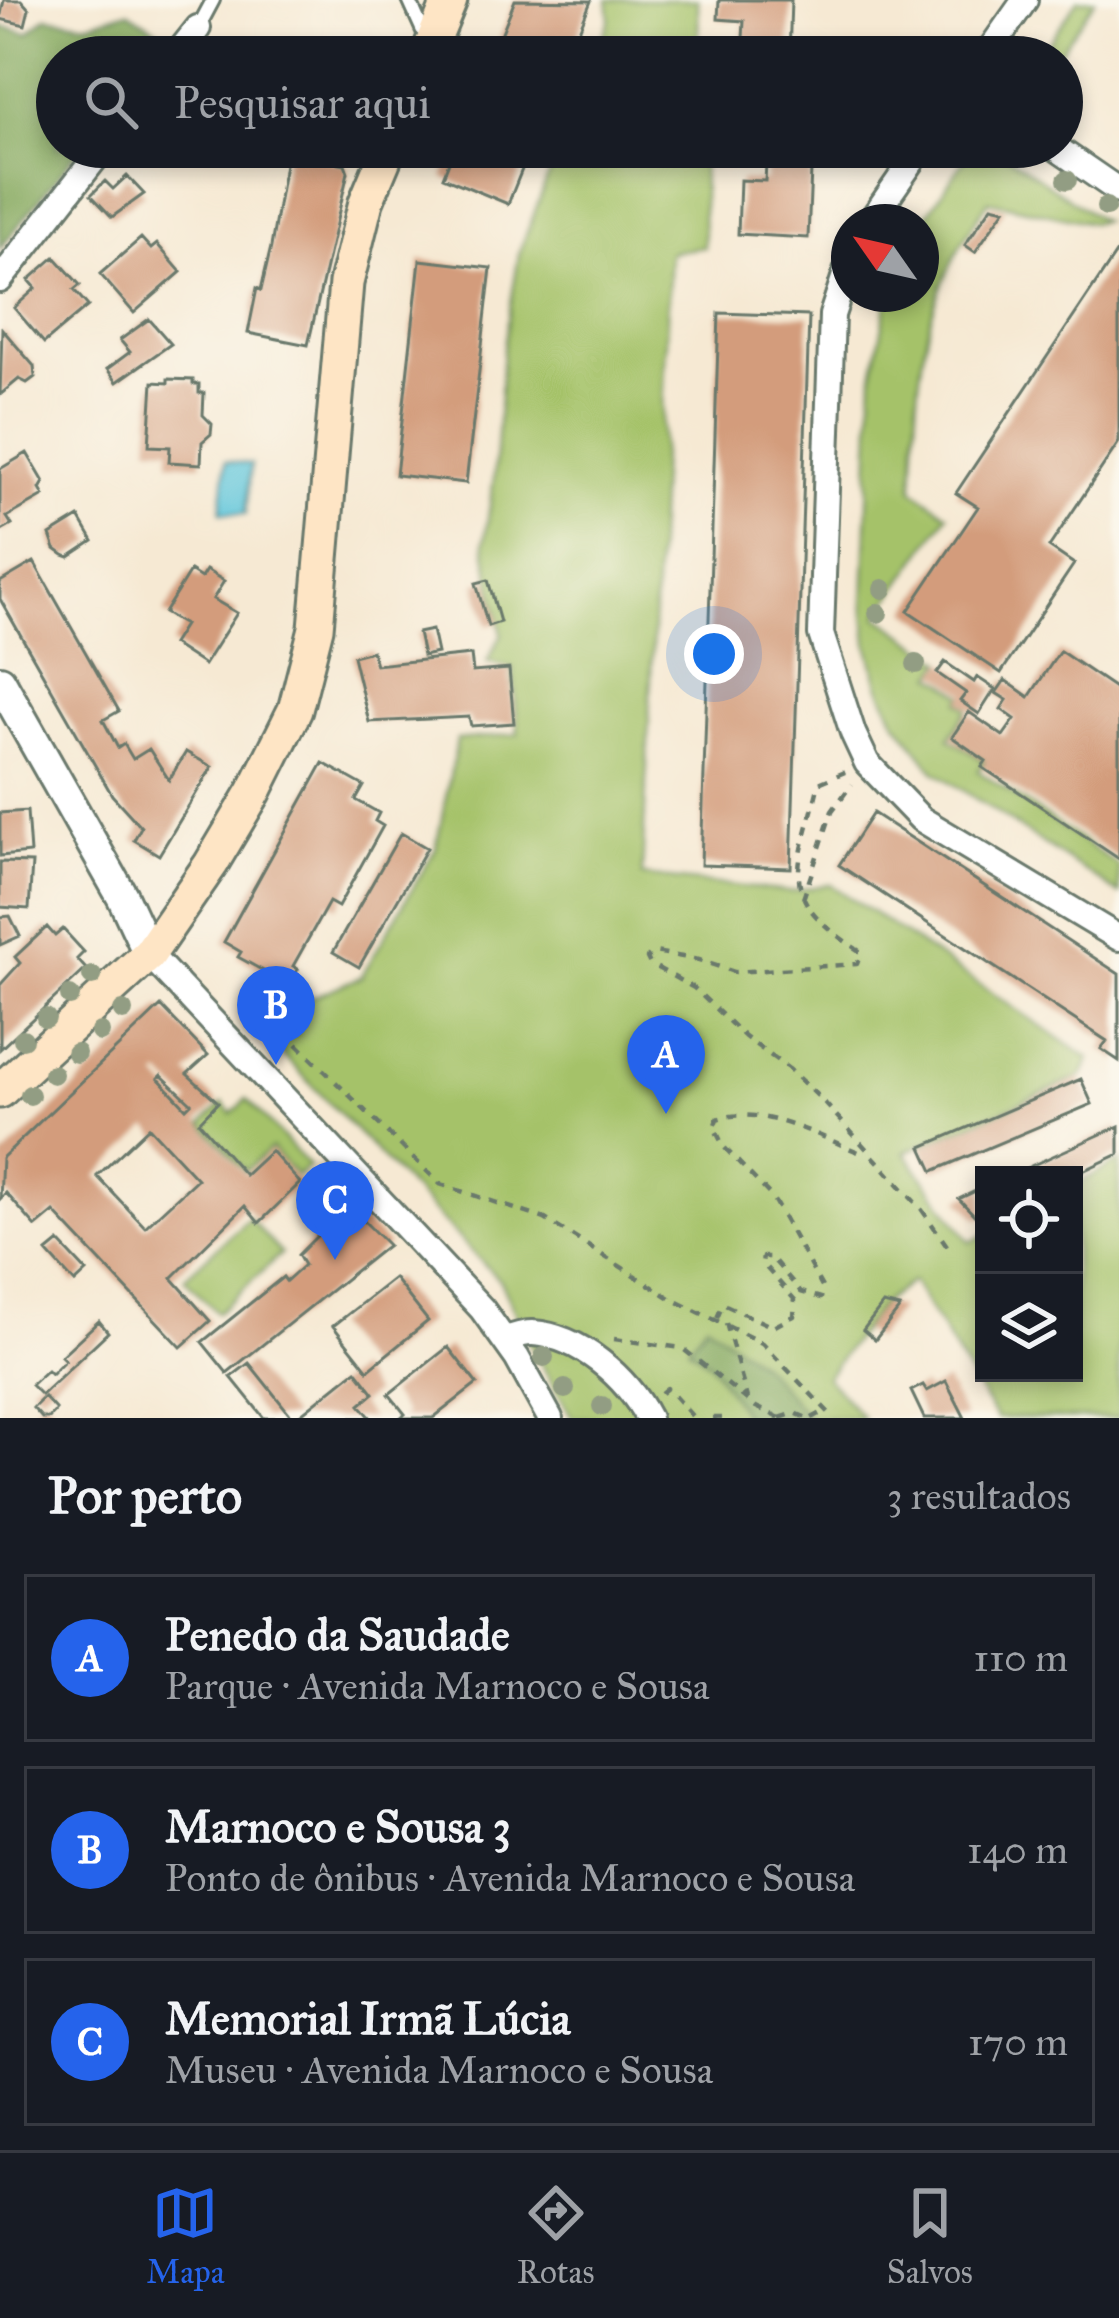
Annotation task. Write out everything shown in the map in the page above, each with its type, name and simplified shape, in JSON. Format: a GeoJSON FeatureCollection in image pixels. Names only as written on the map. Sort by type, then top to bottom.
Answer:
{"type":"FeatureCollection","features":[{"type":"Feature","properties":{"kind":"main road"},"geometry":{"type":"LineString","coordinates":[[435,36],[450,0]]}},
{"type":"Feature","properties":{"kind":"main road"},"geometry":{"type":"LineString","coordinates":[[0,1091],[149,954],[211,865],[295,710],[316,628],[346,283],[380,168]]}},
{"type":"Feature","properties":{"kind":"street"},"geometry":{"type":"LineString","coordinates":[[1000,36],[1025,0]]}},
{"type":"Feature","properties":{"kind":"street"},"geometry":{"type":"LineString","coordinates":[[192,36],[198,28]]}},
{"type":"Feature","properties":{"kind":"street"},"geometry":{"type":"LineString","coordinates":[[1083,166],[1119,191]]}},
{"type":"Feature","properties":{"kind":"street"},"geometry":{"type":"LineString","coordinates":[[0,280],[88,168]]}},
{"type":"Feature","properties":{"kind":"street"},"geometry":{"type":"LineString","coordinates":[[882,204],[907,168]]}},
{"type":"Feature","properties":{"kind":"street"},"geometry":{"type":"LineString","coordinates":[[833,312],[820,634],[867,764],[921,819],[1119,938]]}},
{"type":"Feature","properties":{"kind":"street"},"geometry":{"type":"LineString","coordinates":[[0,681],[122,896],[149,954],[482,1309],[505,1339],[550,1418]]}},
{"type":"Feature","properties":{"kind":"street"},"geometry":{"type":"LineString","coordinates":[[505,1339],[531,1332],[566,1341],[619,1378],[648,1418]]}},
{"type":"Feature","properties":{"kind":"lane"},"geometry":{"type":"LineString","coordinates":[[198,28],[213,0]]}},
{"type":"Feature","properties":{"kind":"lane"},"geometry":{"type":"LineString","coordinates":[[409,0],[423,36]]}},
{"type":"Feature","properties":{"kind":"path"},"geometry":{"type":"LineString","coordinates":[[803,898],[832,811],[867,764]]}},
{"type":"Feature","properties":{"kind":"path"},"geometry":{"type":"LineString","coordinates":[[867,764],[819,783],[796,879],[809,912],[861,952],[857,964],[734,972],[655,952],[647,958],[694,988],[824,1101],[922,1210],[948,1247]]}},
{"type":"Feature","properties":{"kind":"path"},"geometry":{"type":"LineString","coordinates":[[297,1044],[440,1184],[545,1219],[672,1299],[762,1342],[834,1418]]}},
{"type":"Feature","properties":{"kind":"path"},"geometry":{"type":"LineString","coordinates":[[717,1318],[723,1304],[773,1327],[794,1316],[795,1300],[773,1279],[763,1257],[771,1257],[801,1292],[821,1298],[823,1289],[772,1197],[724,1147],[714,1127],[717,1119],[730,1114],[765,1120],[872,1157]]}},
{"type":"Feature","properties":{"kind":"path"},"geometry":{"type":"LineString","coordinates":[[726,1323],[747,1398]]}},
{"type":"Feature","properties":{"kind":"path"},"geometry":{"type":"LineString","coordinates":[[596,1359],[609,1339],[682,1348],[720,1382],[776,1417],[795,1413],[810,1418],[827,1410]]}},
{"type":"Feature","properties":{"kind":"path"},"geometry":{"type":"LineString","coordinates":[[712,1418],[730,1418]]}},
{"type":"Feature","properties":{"kind":"green space"},"geometry":{"type":"Polygon","coordinates":[[[608,0],[698,0],[699,36],[603,36],[610,19],[608,0]]]}},
{"type":"Feature","properties":{"kind":"green space"},"geometry":{"type":"Polygon","coordinates":[[[1078,0],[1095,0],[1070,36],[1053,36],[1078,0]]]}},
{"type":"Feature","properties":{"kind":"green space"},"geometry":{"type":"Polygon","coordinates":[[[128,11],[166,36],[36,36],[36,168],[64,168],[0,249],[0,26],[28,33],[46,17],[89,23],[128,11]]]}},
{"type":"Feature","properties":{"kind":"green space"},"geometry":{"type":"Polygon","coordinates":[[[551,168],[702,168],[704,247],[670,252],[642,876],[790,892],[830,884],[1090,1059],[1082,1076],[905,1152],[970,1242],[975,1240],[975,1382],[1083,1382],[1083,1181],[1119,1161],[1119,1418],[996,1418],[912,1281],[881,1304],[826,1377],[863,1418],[572,1418],[500,1281],[266,1037],[297,1034],[287,1027],[296,1004],[361,977],[436,848],[457,740],[518,734],[513,668],[487,662],[502,634],[484,544],[503,352],[519,254],[551,168]]]}},
{"type":"Feature","properties":{"kind":"green space"},"geometry":{"type":"Polygon","coordinates":[[[959,168],[1025,168],[1102,221],[1091,223],[989,201],[947,271],[939,294],[939,204],[935,204],[959,168]]]}},
{"type":"Feature","properties":{"kind":"green space"},"geometry":{"type":"Polygon","coordinates":[[[885,312],[933,312],[920,373],[913,489],[948,514],[878,616],[943,661],[934,675],[963,695],[959,702],[968,709],[949,738],[984,761],[978,771],[1119,866],[1119,894],[934,771],[894,718],[868,644],[864,603],[873,375],[885,312]]]}},
{"type":"Feature","properties":{"kind":"green space"},"geometry":{"type":"Polygon","coordinates":[[[247,1099],[309,1166],[297,1176],[271,1148],[245,1171],[203,1124],[223,1103],[232,1114],[247,1099]]]}},
{"type":"Feature","properties":{"kind":"green space"},"geometry":{"type":"Polygon","coordinates":[[[249,1218],[281,1254],[217,1313],[184,1278],[249,1218]]]}},
{"type":"Feature","properties":{"kind":"green space"},"geometry":{"type":"Polygon","coordinates":[[[706,1323],[761,1364],[809,1418],[746,1418],[710,1363],[688,1347],[706,1323]]]}},
{"type":"Feature","properties":{"kind":"water"},"geometry":{"type":"Polygon","coordinates":[[[226,461],[251,464],[246,514],[221,512],[226,461]]]}},
{"type":"Feature","properties":{"kind":"building"},"geometry":{"type":"Polygon","coordinates":[[[4,0],[21,0],[29,9],[25,25],[0,19],[4,0]]]}},
{"type":"Feature","properties":{"kind":"building"},"geometry":{"type":"Polygon","coordinates":[[[515,0],[591,1],[577,36],[500,36],[515,0]]]}},
{"type":"Feature","properties":{"kind":"building"},"geometry":{"type":"Polygon","coordinates":[[[719,0],[791,0],[790,36],[743,36],[744,21],[718,19],[719,0]]]}},
{"type":"Feature","properties":{"kind":"building"},"geometry":{"type":"Polygon","coordinates":[[[284,168],[346,168],[308,345],[248,333],[271,247],[284,168]]]}},
{"type":"Feature","properties":{"kind":"building"},"geometry":{"type":"Polygon","coordinates":[[[447,168],[523,168],[508,204],[443,177],[447,168]]]}},
{"type":"Feature","properties":{"kind":"building"},"geometry":{"type":"Polygon","coordinates":[[[766,168],[811,168],[808,238],[738,234],[740,180],[765,181],[766,168]]]}},
{"type":"Feature","properties":{"kind":"building"},"geometry":{"type":"Polygon","coordinates":[[[127,176],[144,194],[112,217],[91,195],[105,181],[113,189],[127,176]]]}},
{"type":"Feature","properties":{"kind":"building"},"geometry":{"type":"Polygon","coordinates":[[[992,206],[1005,209],[975,252],[965,245],[992,206]]]}},
{"type":"Feature","properties":{"kind":"building"},"geometry":{"type":"Polygon","coordinates":[[[141,238],[151,249],[157,244],[181,272],[134,313],[100,274],[141,238]]]}},
{"type":"Feature","properties":{"kind":"building"},"geometry":{"type":"Polygon","coordinates":[[[1119,249],[1119,442],[1049,547],[1074,564],[1001,673],[908,611],[978,507],[956,493],[1119,249]]]}},
{"type":"Feature","properties":{"kind":"building"},"geometry":{"type":"Polygon","coordinates":[[[55,257],[80,285],[74,290],[88,306],[44,343],[14,308],[36,288],[29,280],[55,257]]]}},
{"type":"Feature","properties":{"kind":"building"},"geometry":{"type":"Polygon","coordinates":[[[420,260],[491,268],[466,483],[396,475],[420,260]]]}},
{"type":"Feature","properties":{"kind":"building"},"geometry":{"type":"Polygon","coordinates":[[[719,313],[809,316],[791,868],[701,865],[719,313]]]}},
{"type":"Feature","properties":{"kind":"building"},"geometry":{"type":"Polygon","coordinates":[[[149,319],[171,344],[117,382],[107,369],[130,352],[120,340],[149,319]]]}},
{"type":"Feature","properties":{"kind":"building"},"geometry":{"type":"Polygon","coordinates":[[[2,329],[34,366],[35,377],[27,383],[19,379],[0,395],[2,329]]]}},
{"type":"Feature","properties":{"kind":"building"},"geometry":{"type":"Polygon","coordinates":[[[168,379],[193,380],[199,384],[199,393],[204,393],[203,415],[212,424],[211,434],[202,442],[201,464],[169,462],[170,447],[149,446],[153,382],[168,383],[168,379]]]}},
{"type":"Feature","properties":{"kind":"building"},"geometry":{"type":"Polygon","coordinates":[[[27,453],[44,482],[40,489],[44,496],[7,517],[12,525],[0,532],[0,469],[27,453]]]}},
{"type":"Feature","properties":{"kind":"building"},"geometry":{"type":"Polygon","coordinates":[[[79,517],[93,541],[69,557],[63,555],[50,535],[79,517]]]}},
{"type":"Feature","properties":{"kind":"building"},"geometry":{"type":"Polygon","coordinates":[[[34,562],[119,711],[103,720],[118,748],[124,744],[133,759],[149,749],[169,780],[186,752],[212,767],[159,855],[134,840],[141,827],[112,795],[0,599],[0,582],[34,562]]]}},
{"type":"Feature","properties":{"kind":"building"},"geometry":{"type":"Polygon","coordinates":[[[206,570],[224,581],[213,599],[237,613],[204,665],[172,644],[184,625],[164,613],[190,571],[201,578],[206,570]]]}},
{"type":"Feature","properties":{"kind":"building"},"geometry":{"type":"Polygon","coordinates":[[[488,580],[500,622],[488,626],[476,583],[488,580]]]}},
{"type":"Feature","properties":{"kind":"building"},"geometry":{"type":"Polygon","coordinates":[[[432,630],[437,653],[423,656],[418,633],[432,630]]]}},
{"type":"Feature","properties":{"kind":"building"},"geometry":{"type":"Polygon","coordinates":[[[372,651],[376,665],[471,655],[473,672],[509,669],[514,723],[471,726],[469,717],[369,722],[353,656],[372,651]]]}},
{"type":"Feature","properties":{"kind":"building"},"geometry":{"type":"Polygon","coordinates":[[[1060,651],[1119,691],[1119,859],[982,767],[986,761],[952,737],[969,712],[1003,736],[1015,719],[1001,709],[1007,700],[996,693],[1005,680],[1029,697],[1060,651]]]}},
{"type":"Feature","properties":{"kind":"building"},"geometry":{"type":"Polygon","coordinates":[[[945,662],[974,682],[977,677],[995,689],[979,714],[960,701],[966,693],[937,673],[945,662]]]}},
{"type":"Feature","properties":{"kind":"building"},"geometry":{"type":"Polygon","coordinates":[[[323,763],[364,786],[356,800],[379,813],[375,821],[383,826],[338,907],[329,902],[293,966],[298,969],[289,985],[238,957],[241,952],[224,942],[323,763]]]}},
{"type":"Feature","properties":{"kind":"building"},"geometry":{"type":"Polygon","coordinates":[[[27,811],[30,853],[0,856],[0,813],[27,811]]]}},
{"type":"Feature","properties":{"kind":"building"},"geometry":{"type":"Polygon","coordinates":[[[873,813],[1119,974],[1119,1061],[1101,1049],[1107,1041],[839,865],[873,813]]]}},
{"type":"Feature","properties":{"kind":"building"},"geometry":{"type":"Polygon","coordinates":[[[401,833],[427,848],[359,967],[333,952],[401,833]]]}},
{"type":"Feature","properties":{"kind":"building"},"geometry":{"type":"Polygon","coordinates":[[[0,862],[32,863],[29,909],[0,907],[0,862]]]}},
{"type":"Feature","properties":{"kind":"building"},"geometry":{"type":"Polygon","coordinates":[[[10,916],[20,936],[0,945],[0,917],[10,916]]]}},
{"type":"Feature","properties":{"kind":"building"},"geometry":{"type":"Polygon","coordinates":[[[47,927],[55,936],[63,929],[84,952],[77,959],[86,969],[0,1049],[0,985],[20,963],[15,957],[47,927]]]}},
{"type":"Feature","properties":{"kind":"building"},"geometry":{"type":"Polygon","coordinates":[[[161,1006],[208,1055],[187,1074],[218,1102],[199,1122],[245,1175],[271,1151],[300,1183],[259,1223],[245,1206],[172,1278],[210,1321],[181,1347],[54,1212],[36,1227],[6,1193],[0,1199],[2,1158],[161,1006]],[[161,1075],[158,1078],[186,1108],[191,1103],[161,1075]],[[149,1127],[97,1176],[145,1227],[197,1179],[149,1127]]]}},
{"type":"Feature","properties":{"kind":"building"},"geometry":{"type":"Polygon","coordinates":[[[1081,1079],[1092,1104],[933,1171],[922,1147],[1081,1079]]]}},
{"type":"Feature","properties":{"kind":"building"},"geometry":{"type":"Polygon","coordinates":[[[1119,1126],[1119,1154],[1083,1171],[1083,1166],[1031,1166],[1119,1126]]]}},
{"type":"Feature","properties":{"kind":"building"},"geometry":{"type":"Polygon","coordinates":[[[975,1191],[975,1216],[959,1199],[975,1191]]]}},
{"type":"Feature","properties":{"kind":"building"},"geometry":{"type":"Polygon","coordinates":[[[348,1205],[388,1245],[227,1373],[202,1342],[304,1265],[298,1255],[348,1205]]]}},
{"type":"Feature","properties":{"kind":"building"},"geometry":{"type":"Polygon","coordinates":[[[59,1242],[87,1272],[75,1283],[47,1252],[59,1242]]]}},
{"type":"Feature","properties":{"kind":"building"},"geometry":{"type":"Polygon","coordinates":[[[394,1278],[428,1321],[368,1370],[333,1326],[394,1278]]]}},
{"type":"Feature","properties":{"kind":"building"},"geometry":{"type":"Polygon","coordinates":[[[883,1304],[900,1308],[875,1340],[863,1330],[883,1304]]]}},
{"type":"Feature","properties":{"kind":"building"},"geometry":{"type":"Polygon","coordinates":[[[99,1321],[108,1332],[41,1395],[31,1385],[47,1370],[51,1374],[65,1360],[61,1356],[99,1321]]]}},
{"type":"Feature","properties":{"kind":"building"},"geometry":{"type":"Polygon","coordinates":[[[448,1347],[477,1384],[433,1418],[400,1418],[405,1414],[389,1394],[448,1347]]]}},
{"type":"Feature","properties":{"kind":"building"},"geometry":{"type":"Polygon","coordinates":[[[249,1363],[293,1418],[264,1418],[231,1377],[249,1363]]]}},
{"type":"Feature","properties":{"kind":"building"},"geometry":{"type":"Polygon","coordinates":[[[356,1370],[374,1393],[360,1405],[371,1418],[296,1418],[356,1370]]]}},
{"type":"Feature","properties":{"kind":"building"},"geometry":{"type":"Polygon","coordinates":[[[946,1381],[965,1418],[924,1418],[911,1391],[923,1385],[927,1391],[946,1381]]]}},
{"type":"Feature","properties":{"kind":"building"},"geometry":{"type":"Polygon","coordinates":[[[44,1397],[56,1410],[49,1418],[42,1418],[33,1408],[44,1397]]]}},
{"type":"Feature","properties":{"kind":"place","name":"Marnoco e Sousa 3"},"geometry":{"type":"Point","coordinates":[276,1065]}},
{"type":"Feature","properties":{"kind":"place","name":"Penedo da Saudade"},"geometry":{"type":"Point","coordinates":[666,1114]}},
{"type":"Feature","properties":{"kind":"place","name":"Memorial Irmã Lúcia"},"geometry":{"type":"Point","coordinates":[335,1260]}}]}
